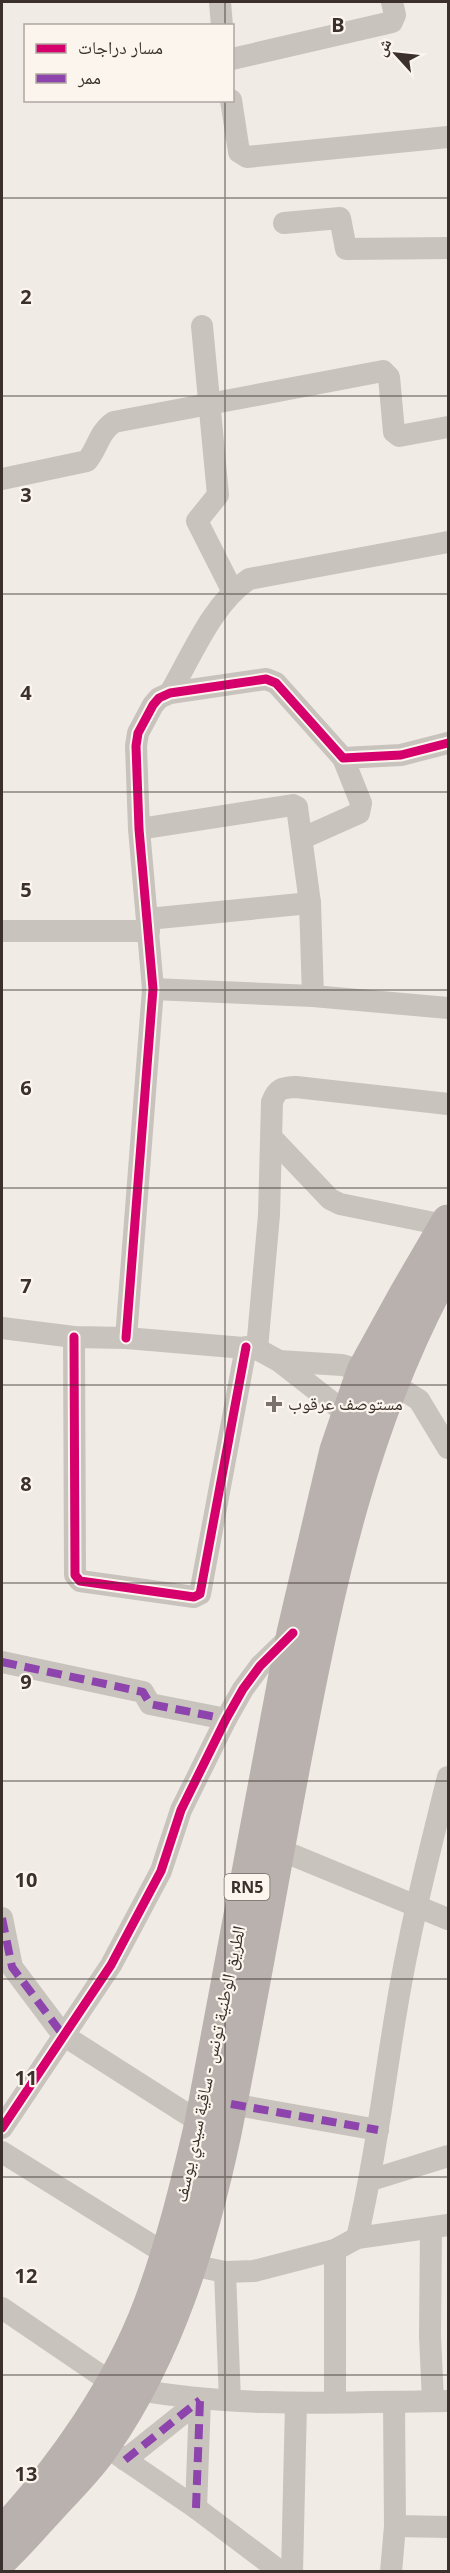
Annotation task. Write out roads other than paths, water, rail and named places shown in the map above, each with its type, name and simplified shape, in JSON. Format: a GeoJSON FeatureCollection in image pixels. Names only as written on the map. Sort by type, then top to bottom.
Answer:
{"type":"FeatureCollection","features":[{"type":"Feature","properties":{"kind":"main road","name":"الطريق الوطنية تونس - ساقية سيدي يوسف"},"geometry":{"type":"LineString","coordinates":[[179,2259],[210,2203],[231,2104],[331,1578],[362,1465],[378,1377],[406,1293],[446,1225]]}},
{"type":"Feature","properties":{"kind":"main road","name":"الطريق الوطنية تونس - ساقية سيدي يوسف"},"geometry":{"type":"LineString","coordinates":[[2,2533],[125,2386],[167,2327],[179,2259],[185,2195],[201,2123],[293,1633],[347,1414],[378,1377],[423,1311],[448,1266]]}},
{"type":"Feature","properties":{"kind":"main road","name":"الطريق الوطنية تونس - ساقية سيدي يوسف"},"geometry":{"type":"LineString","coordinates":[[2,2559],[115,2453],[125,2386]]}},
{"type":"Feature","properties":{"kind":"street"},"geometry":{"type":"LineString","coordinates":[[220,2],[222,24]]}},
{"type":"Feature","properties":{"kind":"street"},"geometry":{"type":"LineString","coordinates":[[234,59],[392,22],[395,15],[392,2]]}},
{"type":"Feature","properties":{"kind":"street"},"geometry":{"type":"LineString","coordinates":[[231,102],[239,152],[247,157],[448,137]]}},
{"type":"Feature","properties":{"kind":"street"},"geometry":{"type":"LineString","coordinates":[[284,223],[340,218],[346,249],[448,249]]}},
{"type":"Feature","properties":{"kind":"street"},"geometry":{"type":"LineString","coordinates":[[202,326],[218,495],[197,521],[232,590]]}},
{"type":"Feature","properties":{"kind":"street"},"geometry":{"type":"LineString","coordinates":[[2,479],[87,460],[95,451],[102,430],[114,422],[383,371],[389,377],[394,432],[399,436],[448,427]]}},
{"type":"Feature","properties":{"kind":"street"},"geometry":{"type":"LineString","coordinates":[[170,693],[221,603],[232,590],[249,579],[448,542]]}},
{"type":"Feature","properties":{"kind":"street"},"geometry":{"type":"LineString","coordinates":[[126,1338],[153,989],[140,829],[136,746],[138,733],[159,698],[170,693],[266,678],[276,683],[343,758],[361,803],[359,813],[303,838]]}},
{"type":"Feature","properties":{"kind":"street"},"geometry":{"type":"LineString","coordinates":[[343,758],[401,755],[448,743]]}},
{"type":"Feature","properties":{"kind":"street"},"geometry":{"type":"LineString","coordinates":[[140,829],[293,805],[297,807],[310,903],[313,996]]}},
{"type":"Feature","properties":{"kind":"street"},"geometry":{"type":"LineString","coordinates":[[2,931],[148,925],[310,903]]}},
{"type":"Feature","properties":{"kind":"street"},"geometry":{"type":"LineString","coordinates":[[153,989],[313,996],[448,1008]]}},
{"type":"Feature","properties":{"kind":"street"},"geometry":{"type":"LineString","coordinates":[[74,1337],[75,1575],[80,1581],[194,1597],[200,1594],[252,1348],[269,1215],[272,1102],[276,1092],[280,1088],[296,1087],[448,1104]]}},
{"type":"Feature","properties":{"kind":"street"},"geometry":{"type":"LineString","coordinates":[[272,1138],[330,1199],[351,1206],[446,1225]]}},
{"type":"Feature","properties":{"kind":"street"},"geometry":{"type":"LineString","coordinates":[[2,1328],[74,1337],[126,1338],[252,1348],[279,1360],[347,1414]]}},
{"type":"Feature","properties":{"kind":"street"},"geometry":{"type":"LineString","coordinates":[[279,1360],[342,1365],[378,1377],[419,1400],[448,1448]]}},
{"type":"Feature","properties":{"kind":"street"},"geometry":{"type":"LineString","coordinates":[[2,2128],[111,1965],[161,1871],[181,1810],[226,1719],[260,1666],[293,1633]]}},
{"type":"Feature","properties":{"kind":"street"},"geometry":{"type":"LineString","coordinates":[[2,1662],[143,1692],[150,1704],[226,1719]]}},
{"type":"Feature","properties":{"kind":"street"},"geometry":{"type":"LineString","coordinates":[[357,2238],[371,2180],[395,2018],[416,1904],[448,1778]]}},
{"type":"Feature","properties":{"kind":"street"},"geometry":{"type":"LineString","coordinates":[[278,1849],[448,1919]]}},
{"type":"Feature","properties":{"kind":"street"},"geometry":{"type":"LineString","coordinates":[[2,1918],[12,1967],[63,2035],[201,2123]]}},
{"type":"Feature","properties":{"kind":"street"},"geometry":{"type":"LineString","coordinates":[[231,2104],[378,2130]]}},
{"type":"Feature","properties":{"kind":"street"},"geometry":{"type":"LineString","coordinates":[[2,2152],[179,2259],[225,2272],[254,2271],[335,2250],[357,2238],[440,2226],[430,2326],[441,2401],[296,2404],[200,2400],[125,2386],[2,2308]]}},
{"type":"Feature","properties":{"kind":"street"},"geometry":{"type":"LineString","coordinates":[[371,2180],[448,2156]]}},
{"type":"Feature","properties":{"kind":"street"},"geometry":{"type":"LineString","coordinates":[[335,2250],[335,2403]]}},
{"type":"Feature","properties":{"kind":"street"},"geometry":{"type":"LineString","coordinates":[[225,2272],[230,2400]]}},
{"type":"Feature","properties":{"kind":"street"},"geometry":{"type":"LineString","coordinates":[[200,2400],[115,2453],[196,2508],[280,2570]]}},
{"type":"Feature","properties":{"kind":"street"},"geometry":{"type":"LineString","coordinates":[[196,2508],[200,2400]]}},
{"type":"Feature","properties":{"kind":"street"},"geometry":{"type":"LineString","coordinates":[[391,2571],[395,2526],[394,2403]]}},
{"type":"Feature","properties":{"kind":"street"},"geometry":{"type":"LineString","coordinates":[[280,2570],[296,2404]]}},
{"type":"Feature","properties":{"kind":"street"},"geometry":{"type":"LineString","coordinates":[[395,2526],[448,2527]]}},
{"type":"Feature","properties":{"kind":"place","name":"مستوصف عرقوب"},"geometry":{"type":"Point","coordinates":[274,1404]}}]}
